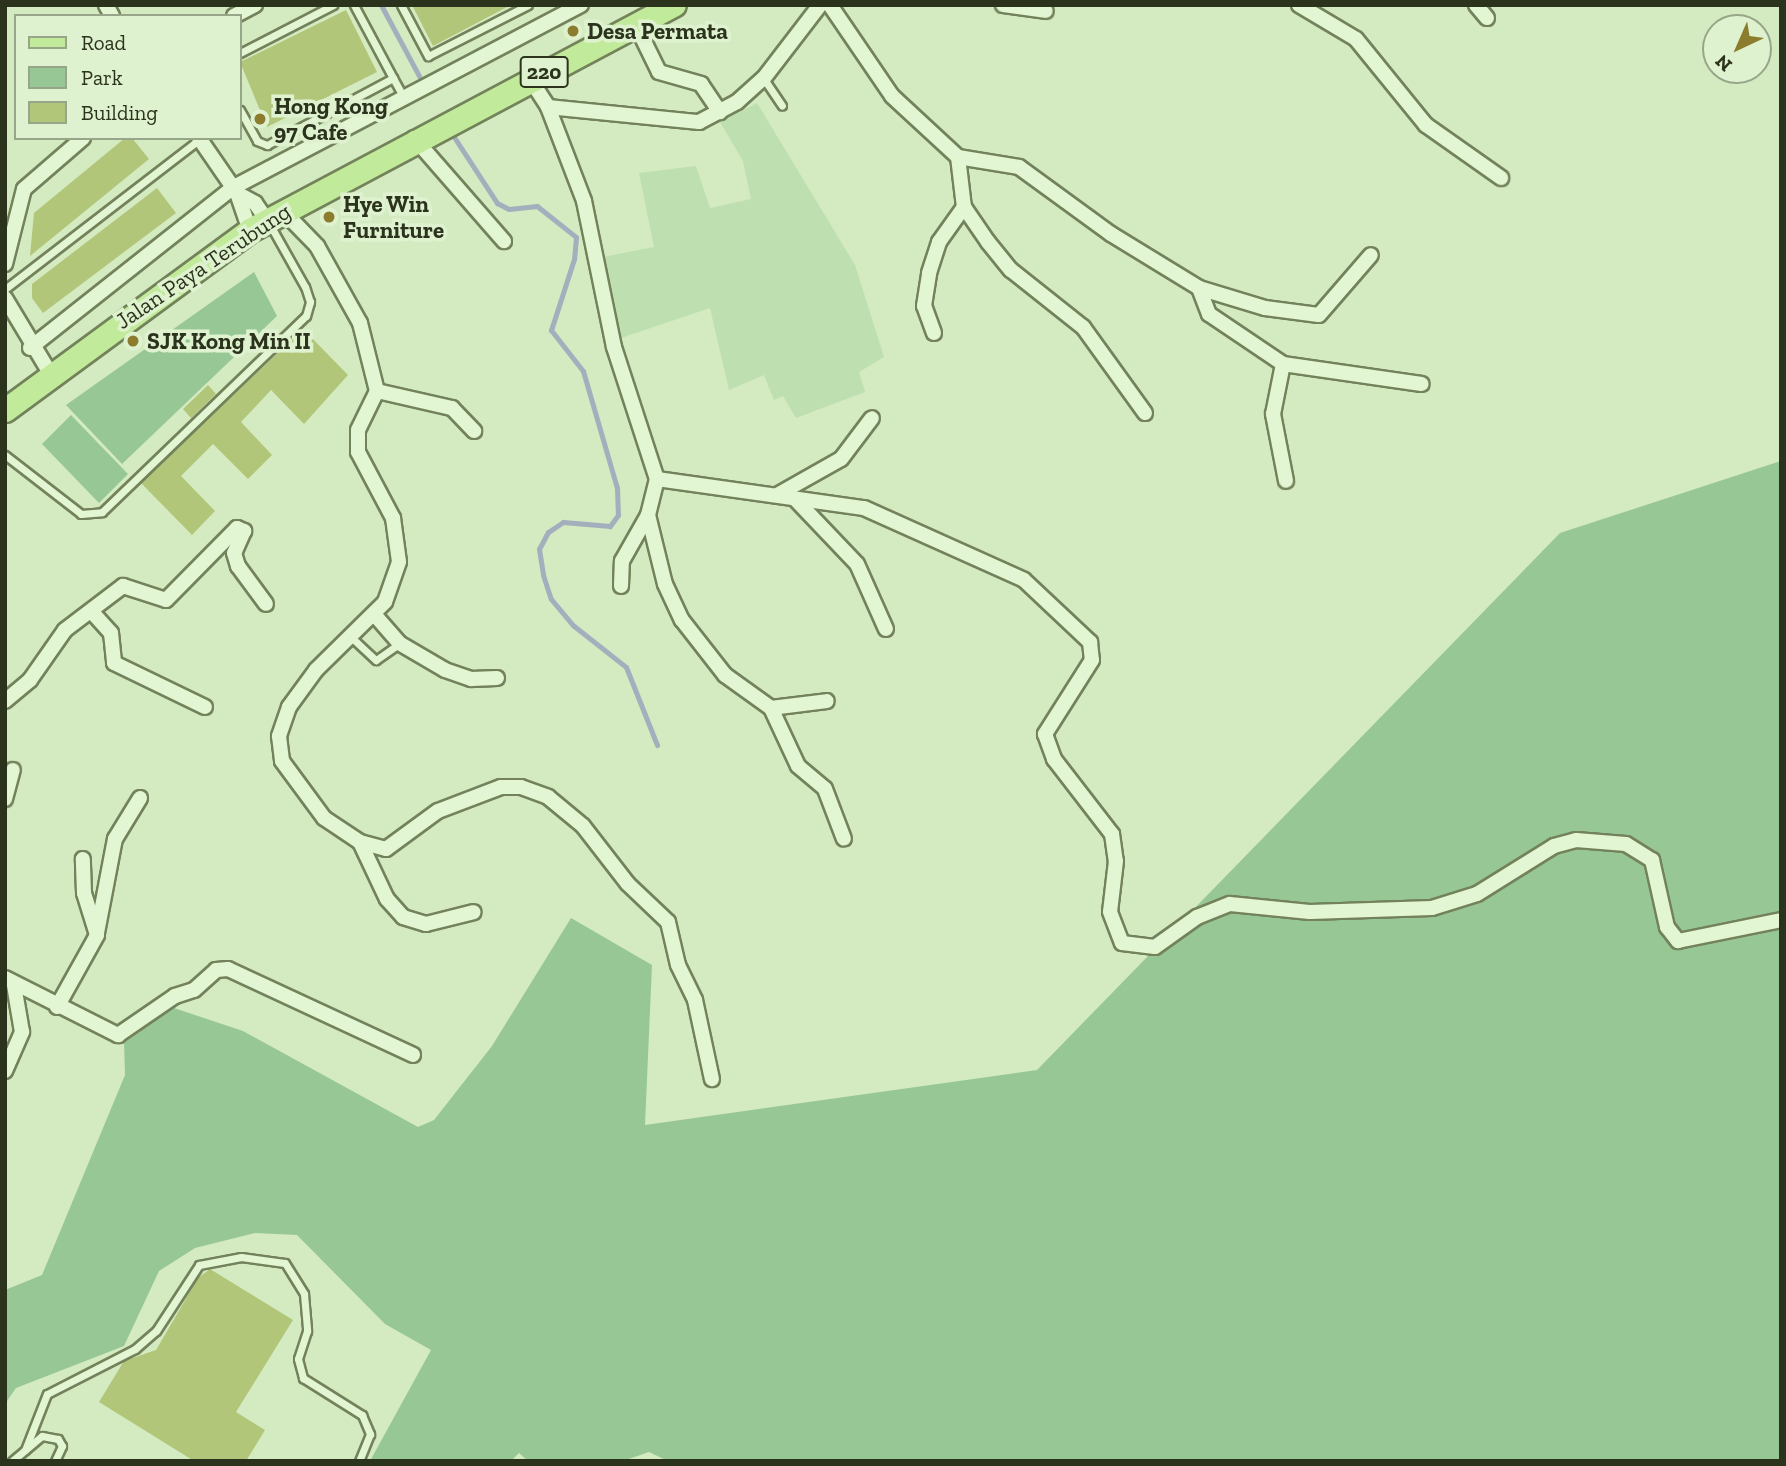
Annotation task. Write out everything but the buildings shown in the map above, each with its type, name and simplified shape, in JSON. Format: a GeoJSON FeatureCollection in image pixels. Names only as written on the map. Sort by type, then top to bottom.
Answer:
{"type":"FeatureCollection","features":[{"type":"Feature","properties":{"kind":"main road","name":"Jalan Paya Terubung"},"geometry":{"type":"LineString","coordinates":[[5,410],[50,373],[267,220],[414,138],[674,5]]}},
{"type":"Feature","properties":{"kind":"street"},"geometry":{"type":"LineString","coordinates":[[238,14],[255,5]]}},
{"type":"Feature","properties":{"kind":"street"},"geometry":{"type":"LineString","coordinates":[[30,348],[235,190],[581,5]]}},
{"type":"Feature","properties":{"kind":"street"},"geometry":{"type":"LineString","coordinates":[[548,107],[566,105],[679,124],[720,112],[764,78],[820,5]]}},
{"type":"Feature","properties":{"kind":"street"},"geometry":{"type":"LineString","coordinates":[[830,5],[892,96],[958,157],[1019,167],[1094,223],[1199,288],[1311,317],[1371,255]]}},
{"type":"Feature","properties":{"kind":"street"},"geometry":{"type":"LineString","coordinates":[[1003,5],[1046,11]]}},
{"type":"Feature","properties":{"kind":"street"},"geometry":{"type":"LineString","coordinates":[[1299,5],[1356,39],[1426,125],[1501,178]]}},
{"type":"Feature","properties":{"kind":"street"},"geometry":{"type":"LineString","coordinates":[[1476,5],[1487,18]]}},
{"type":"Feature","properties":{"kind":"street"},"geometry":{"type":"LineString","coordinates":[[636,25],[659,72],[701,84],[720,112]]}},
{"type":"Feature","properties":{"kind":"street"},"geometry":{"type":"LineString","coordinates":[[530,79],[548,107],[584,201],[614,347],[657,479],[649,515],[624,554],[621,586]]}},
{"type":"Feature","properties":{"kind":"street"},"geometry":{"type":"LineString","coordinates":[[414,138],[504,241]]}},
{"type":"Feature","properties":{"kind":"street"},"geometry":{"type":"LineString","coordinates":[[5,264],[24,189],[81,140]]}},
{"type":"Feature","properties":{"kind":"street"},"geometry":{"type":"LineString","coordinates":[[201,140],[235,190],[267,220],[317,246],[359,323],[377,391],[356,440],[393,519],[399,562],[392,591],[351,638],[316,670],[289,707],[279,746],[282,761],[308,802],[360,842],[387,899],[403,917],[426,924],[474,912]]}},
{"type":"Feature","properties":{"kind":"street"},"geometry":{"type":"LineString","coordinates":[[958,157],[964,208],[1012,270],[1083,327],[1145,413]]}},
{"type":"Feature","properties":{"kind":"street"},"geometry":{"type":"LineString","coordinates":[[934,333],[924,306],[929,273],[939,242],[964,208]]}},
{"type":"Feature","properties":{"kind":"street"},"geometry":{"type":"LineString","coordinates":[[1199,288],[1209,314],[1283,364],[1422,384]]}},
{"type":"Feature","properties":{"kind":"street"},"geometry":{"type":"LineString","coordinates":[[5,298],[30,348],[50,373]]}},
{"type":"Feature","properties":{"kind":"street"},"geometry":{"type":"LineString","coordinates":[[1283,364],[1273,414],[1286,481]]}},
{"type":"Feature","properties":{"kind":"street"},"geometry":{"type":"LineString","coordinates":[[377,391],[452,408],[474,431]]}},
{"type":"Feature","properties":{"kind":"street"},"geometry":{"type":"LineString","coordinates":[[777,495],[841,459],[873,418]]}},
{"type":"Feature","properties":{"kind":"street"},"geometry":{"type":"LineString","coordinates":[[657,479],[864,509],[1024,580],[1090,642],[1092,660],[1045,734],[1054,759],[1112,834],[1116,861],[1110,912],[1129,947],[1155,947],[1196,917],[1230,904],[1310,912],[1432,908],[1477,894],[1554,846],[1576,840],[1626,844],[1652,860],[1667,927],[1678,941],[1781,920]]}},
{"type":"Feature","properties":{"kind":"street"},"geometry":{"type":"LineString","coordinates":[[796,500],[857,564],[886,629]]}},
{"type":"Feature","properties":{"kind":"street"},"geometry":{"type":"LineString","coordinates":[[649,515],[665,583],[682,620],[725,675],[771,708],[798,766],[825,789],[844,839]]}},
{"type":"Feature","properties":{"kind":"street"},"geometry":{"type":"LineString","coordinates":[[5,701],[30,680],[65,630],[128,584],[166,600],[240,527],[244,531],[234,554],[238,566],[266,604]]}},
{"type":"Feature","properties":{"kind":"street"},"geometry":{"type":"LineString","coordinates":[[92,612],[111,633],[114,663],[205,707]]}},
{"type":"Feature","properties":{"kind":"street"},"geometry":{"type":"LineString","coordinates":[[374,614],[399,643],[459,676],[497,678]]}},
{"type":"Feature","properties":{"kind":"street"},"geometry":{"type":"LineString","coordinates":[[771,708],[827,701]]}},
{"type":"Feature","properties":{"kind":"street"},"geometry":{"type":"LineString","coordinates":[[5,799],[13,770]]}},
{"type":"Feature","properties":{"kind":"street"},"geometry":{"type":"LineString","coordinates":[[360,842],[397,846],[438,811],[501,787],[521,787],[548,797],[583,827],[628,884],[668,922],[678,965],[695,1000],[712,1079]]}},
{"type":"Feature","properties":{"kind":"street"},"geometry":{"type":"LineString","coordinates":[[57,1007],[97,935],[114,839],[140,798]]}},
{"type":"Feature","properties":{"kind":"street"},"geometry":{"type":"LineString","coordinates":[[83,859],[84,893],[97,935]]}},
{"type":"Feature","properties":{"kind":"street"},"geometry":{"type":"LineString","coordinates":[[9,981],[118,1035],[127,1034],[175,996],[228,969],[413,1055]]}},
{"type":"Feature","properties":{"kind":"street"},"geometry":{"type":"LineString","coordinates":[[5,1072],[22,1032],[9,981]]}},
{"type":"Feature","properties":{"kind":"lane"},"geometry":{"type":"LineString","coordinates":[[242,52],[334,5]]}},
{"type":"Feature","properties":{"kind":"lane"},"geometry":{"type":"LineString","coordinates":[[354,5],[404,98]]}},
{"type":"Feature","properties":{"kind":"lane"},"geometry":{"type":"LineString","coordinates":[[401,5],[428,56],[528,5]]}},
{"type":"Feature","properties":{"kind":"lane"},"geometry":{"type":"LineString","coordinates":[[242,114],[257,141],[267,145],[393,78]]}},
{"type":"Feature","properties":{"kind":"lane"},"geometry":{"type":"LineString","coordinates":[[764,78],[782,106]]}},
{"type":"Feature","properties":{"kind":"lane"},"geometry":{"type":"LineString","coordinates":[[5,289],[199,140]]}},
{"type":"Feature","properties":{"kind":"lane"},"geometry":{"type":"LineString","coordinates":[[5,455],[81,514],[102,512],[306,316],[310,303],[305,287],[267,220]]}},
{"type":"Feature","properties":{"kind":"lane"},"geometry":{"type":"LineString","coordinates":[[351,638],[376,660],[399,643]]}},
{"type":"Feature","properties":{"kind":"lane"},"geometry":{"type":"LineString","coordinates":[[25,1450],[47,1394],[135,1349],[156,1331],[200,1265],[241,1257],[285,1263],[304,1294],[307,1331],[298,1359],[303,1378],[362,1415],[370,1434],[359,1461]]}},
{"type":"Feature","properties":{"kind":"lane"},"geometry":{"type":"LineString","coordinates":[[12,1461],[42,1436],[58,1439],[62,1446],[55,1461]]}},
{"type":"Feature","properties":{"kind":"green space"},"geometry":{"type":"Polygon","coordinates":[[[757,103],[855,265],[884,357],[859,372],[865,392],[796,418],[783,396],[774,400],[764,375],[729,390],[710,308],[618,339],[603,257],[654,247],[639,173],[696,166],[710,208],[751,199],[743,161],[720,122],[757,103]]]}},
{"type":"Feature","properties":{"kind":"green space"},"geometry":{"type":"Polygon","coordinates":[[[254,272],[277,316],[122,464],[66,405],[254,272]]]}},
{"type":"Feature","properties":{"kind":"green space"},"geometry":{"type":"Polygon","coordinates":[[[71,415],[128,474],[99,503],[42,444],[71,415]]]}},
{"type":"Feature","properties":{"kind":"green space"},"geometry":{"type":"Polygon","coordinates":[[[1781,461],[1781,1461],[668,1461],[649,1452],[623,1461],[528,1461],[519,1453],[511,1461],[370,1461],[431,1350],[385,1324],[297,1235],[255,1233],[195,1248],[159,1271],[124,1346],[16,1388],[5,1404],[5,1290],[42,1275],[125,1075],[124,1041],[171,1007],[243,1031],[418,1127],[434,1120],[492,1046],[571,918],[652,965],[645,1125],[1037,1070],[1560,533],[1781,461]]]}},
{"type":"Feature","properties":{"kind":"waterway"},"geometry":{"type":"LineString","coordinates":[[381,5],[419,76]]}},
{"type":"Feature","properties":{"kind":"waterway"},"geometry":{"type":"LineString","coordinates":[[454,137],[497,203],[509,209],[537,206],[576,237],[574,259],[551,330],[583,371],[617,488],[618,515],[610,526],[563,522],[548,532],[539,549],[543,575],[551,599],[574,626],[626,667],[657,745]]}},
{"type":"Feature","properties":{"kind":"place","name":"Desa Permata"},"geometry":{"type":"Point","coordinates":[573,31]}},
{"type":"Feature","properties":{"kind":"place","name":"Hong Kong 97 Cafe"},"geometry":{"type":"Point","coordinates":[260,119]}},
{"type":"Feature","properties":{"kind":"place","name":"Hye Win Furniture"},"geometry":{"type":"Point","coordinates":[329,217]}},
{"type":"Feature","properties":{"kind":"place","name":"SJK Kong Min II"},"geometry":{"type":"Point","coordinates":[133,341]}}]}
